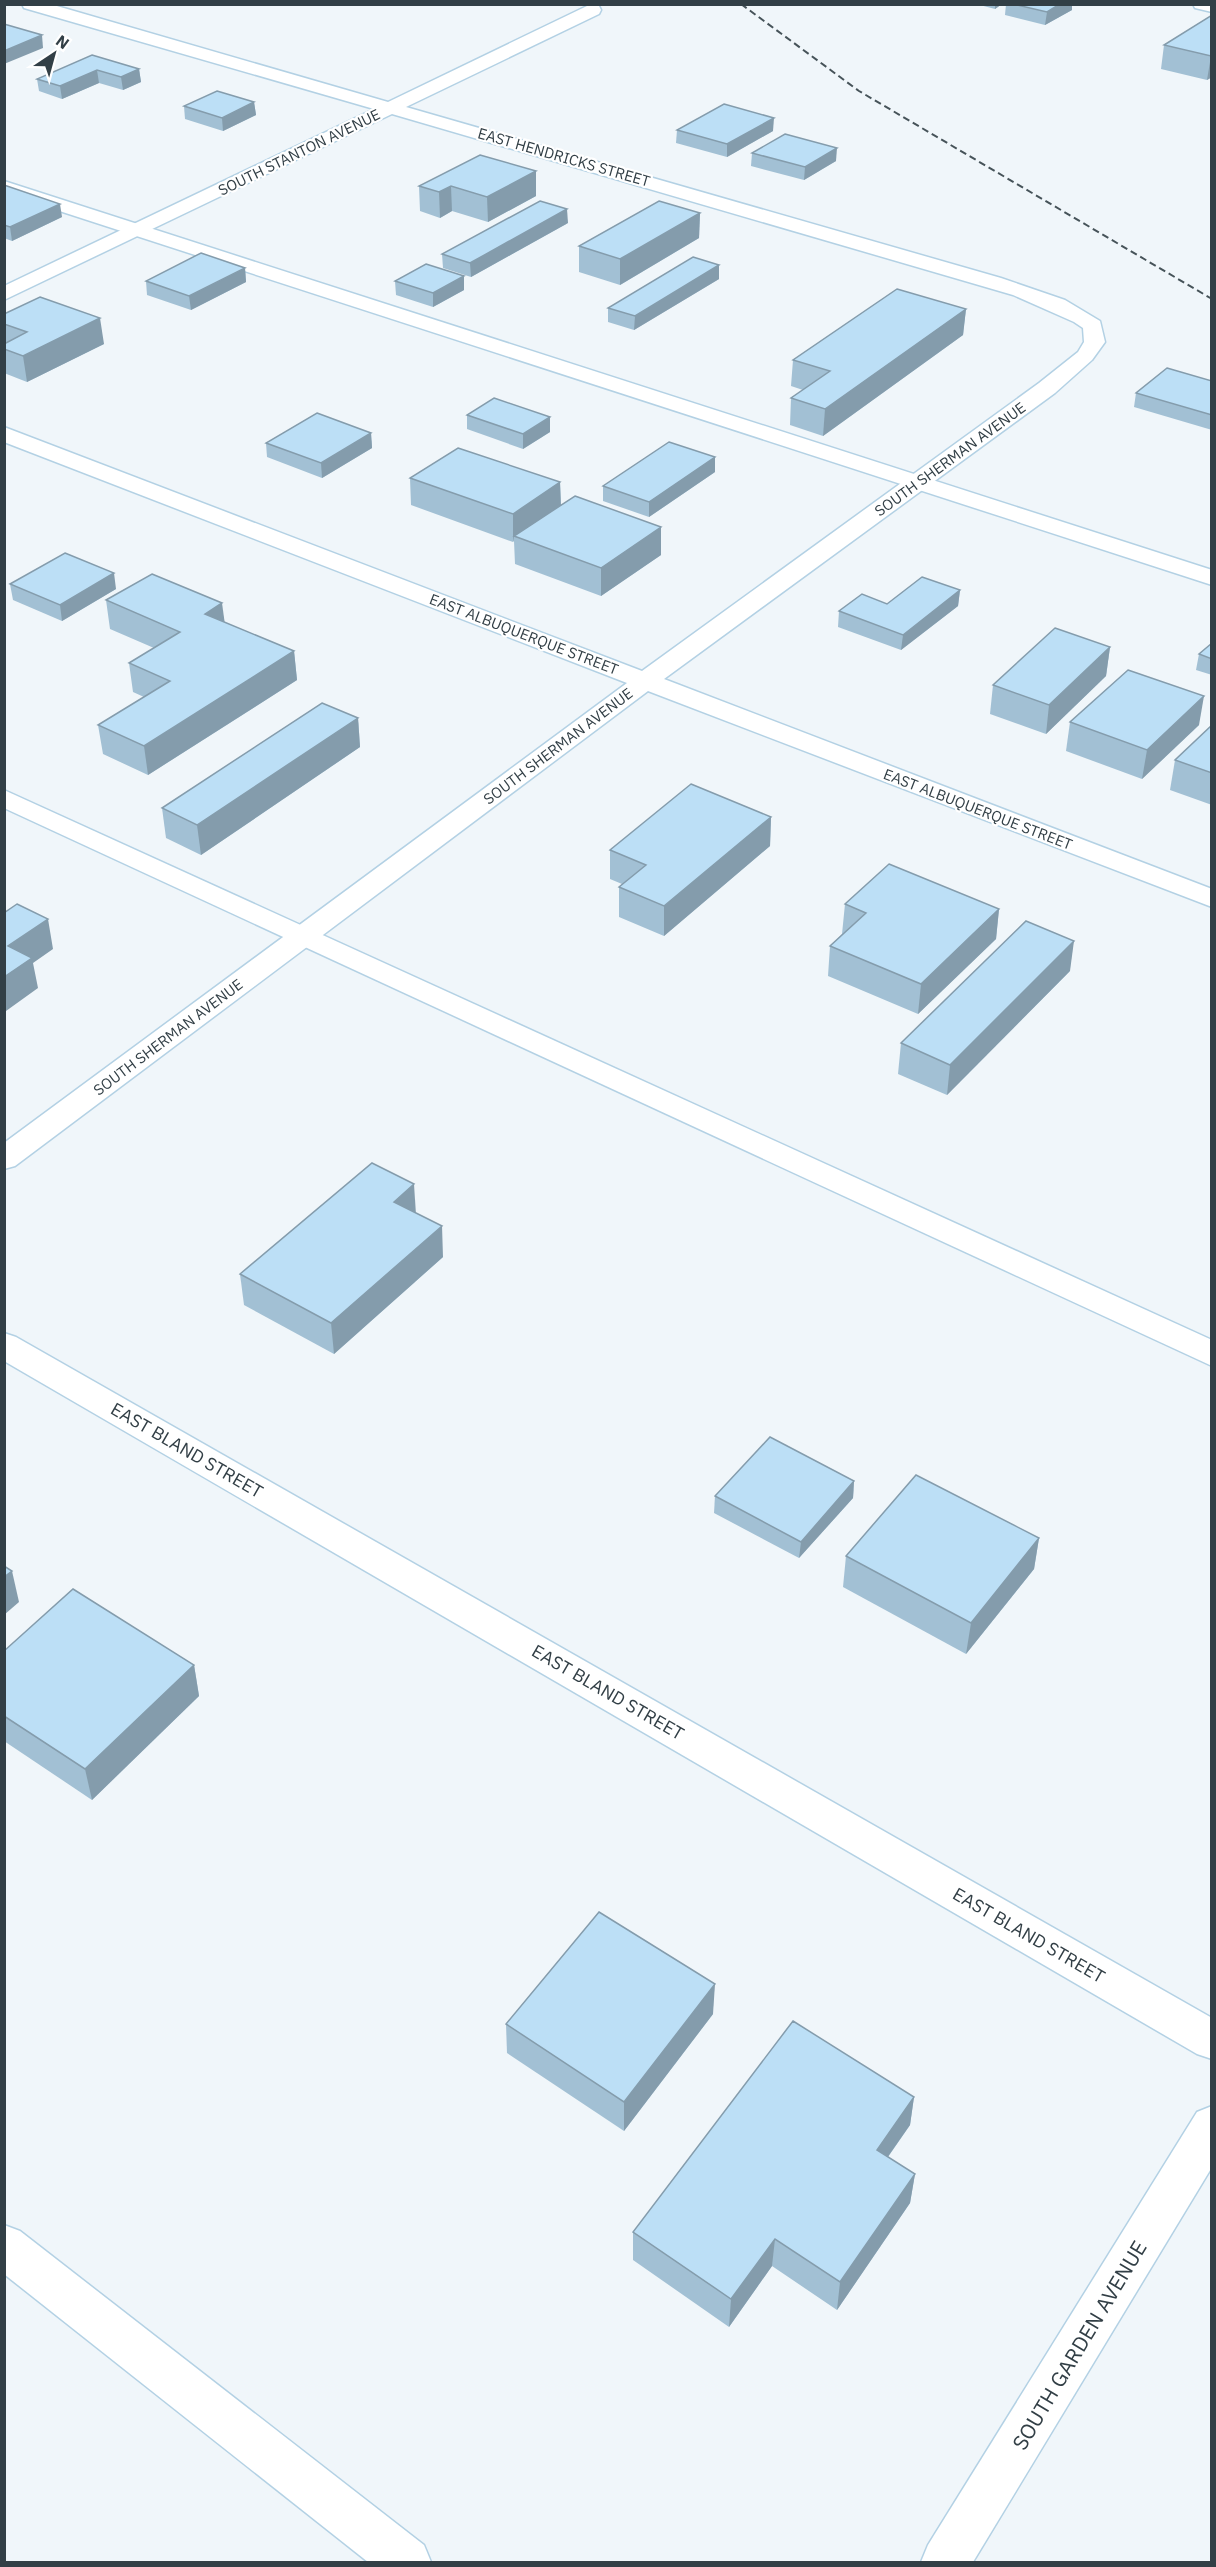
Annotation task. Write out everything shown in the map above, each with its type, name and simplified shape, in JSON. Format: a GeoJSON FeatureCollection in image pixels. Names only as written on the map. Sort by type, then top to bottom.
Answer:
{"type":"FeatureCollection","features":[{"type":"Feature","properties":{"kind":"street","name":"EAST HENDRICKS STREET"},"geometry":{"type":"LineString","coordinates":[[30,4],[994,282],[1057,303],[1093,325]]}},
{"type":"Feature","properties":{"kind":"street"},"geometry":{"type":"LineString","coordinates":[[1201,4],[1212,7]]}},
{"type":"Feature","properties":{"kind":"street","name":"SOUTH STANTON AVENUE"},"geometry":{"type":"LineString","coordinates":[[4,294],[393,108],[590,7]]}},
{"type":"Feature","properties":{"kind":"street"},"geometry":{"type":"LineString","coordinates":[[4,187],[915,484],[1212,578]]}},
{"type":"Feature","properties":{"kind":"street","name":"SOUTH SHERMAN AVENUE"},"geometry":{"type":"LineString","coordinates":[[4,1159],[645,681],[1047,388],[1085,356],[1095,342],[1093,325]]}},
{"type":"Feature","properties":{"kind":"street","name":"EAST ALBUQUERQUE STREET"},"geometry":{"type":"LineString","coordinates":[[4,434],[1212,899]]}},
{"type":"Feature","properties":{"kind":"street"},"geometry":{"type":"LineString","coordinates":[[4,798],[1212,1354]]}},
{"type":"Feature","properties":{"kind":"street","name":"EAST BLAND STREET"},"geometry":{"type":"LineString","coordinates":[[4,1345],[1212,2040]]}},
{"type":"Feature","properties":{"kind":"street","name":"SOUTH GARDEN AVENUE"},"geometry":{"type":"LineString","coordinates":[[945,2562],[1212,2127]]}},
{"type":"Feature","properties":{"kind":"street"},"geometry":{"type":"LineString","coordinates":[[4,2246],[407,2562]]}},
{"type":"Feature","properties":{"kind":"building"},"geometry":{"type":"Polygon","coordinates":[[[1013,4],[1060,4],[1047,12],[1013,4]]]}},
{"type":"Feature","properties":{"kind":"building"},"geometry":{"type":"Polygon","coordinates":[[[1212,15],[1211,56],[1164,45],[1212,15]]]}},
{"type":"Feature","properties":{"kind":"building"},"geometry":{"type":"Polygon","coordinates":[[[4,24],[42,35],[4,51],[4,24]]]}},
{"type":"Feature","properties":{"kind":"building"},"geometry":{"type":"Polygon","coordinates":[[[92,55],[139,69],[121,77],[97,70],[60,86],[37,79],[92,55]]]}},
{"type":"Feature","properties":{"kind":"building"},"geometry":{"type":"Polygon","coordinates":[[[217,91],[254,102],[222,118],[184,106],[217,91]]]}},
{"type":"Feature","properties":{"kind":"building"},"geometry":{"type":"Polygon","coordinates":[[[724,104],[774,118],[727,144],[677,130],[724,104]]]}},
{"type":"Feature","properties":{"kind":"building"},"geometry":{"type":"Polygon","coordinates":[[[785,134],[837,148],[805,167],[752,153],[785,134]]]}},
{"type":"Feature","properties":{"kind":"building"},"geometry":{"type":"Polygon","coordinates":[[[480,155],[536,171],[487,197],[451,186],[439,192],[419,186],[480,155]]]}},
{"type":"Feature","properties":{"kind":"building"},"geometry":{"type":"Polygon","coordinates":[[[4,185],[60,204],[10,227],[4,225],[4,185]]]}},
{"type":"Feature","properties":{"kind":"building"},"geometry":{"type":"Polygon","coordinates":[[[540,201],[567,209],[470,263],[442,254],[540,201]]]}},
{"type":"Feature","properties":{"kind":"building"},"geometry":{"type":"Polygon","coordinates":[[[659,201],[700,213],[620,259],[579,246],[659,201]]]}},
{"type":"Feature","properties":{"kind":"building"},"geometry":{"type":"Polygon","coordinates":[[[201,253],[245,268],[189,296],[146,281],[201,253]]]}},
{"type":"Feature","properties":{"kind":"building"},"geometry":{"type":"Polygon","coordinates":[[[693,257],[719,265],[635,316],[608,308],[693,257]]]}},
{"type":"Feature","properties":{"kind":"building"},"geometry":{"type":"Polygon","coordinates":[[[426,264],[464,276],[433,293],[395,281],[426,264]]]}},
{"type":"Feature","properties":{"kind":"building"},"geometry":{"type":"Polygon","coordinates":[[[897,289],[966,309],[825,409],[791,398],[830,371],[793,360],[897,289]]]}},
{"type":"Feature","properties":{"kind":"building"},"geometry":{"type":"Polygon","coordinates":[[[40,297],[100,318],[23,356],[4,349],[4,344],[27,332],[4,324],[4,314],[40,297]]]}},
{"type":"Feature","properties":{"kind":"building"},"geometry":{"type":"Polygon","coordinates":[[[1167,368],[1212,381],[1212,415],[1136,393],[1167,368]]]}},
{"type":"Feature","properties":{"kind":"building"},"geometry":{"type":"Polygon","coordinates":[[[494,398],[550,417],[523,434],[467,415],[494,398]]]}},
{"type":"Feature","properties":{"kind":"building"},"geometry":{"type":"Polygon","coordinates":[[[317,413],[371,433],[321,463],[266,443],[317,413]]]}},
{"type":"Feature","properties":{"kind":"building"},"geometry":{"type":"Polygon","coordinates":[[[669,442],[715,457],[649,502],[603,486],[669,442]]]}},
{"type":"Feature","properties":{"kind":"building"},"geometry":{"type":"Polygon","coordinates":[[[458,448],[560,482],[513,514],[410,478],[458,448]]]}},
{"type":"Feature","properties":{"kind":"building"},"geometry":{"type":"Polygon","coordinates":[[[575,496],[661,527],[601,568],[514,536],[575,496]]]}},
{"type":"Feature","properties":{"kind":"building"},"geometry":{"type":"Polygon","coordinates":[[[65,553],[114,573],[60,605],[10,584],[65,553]]]}},
{"type":"Feature","properties":{"kind":"building"},"geometry":{"type":"Polygon","coordinates":[[[152,574],[222,603],[205,614],[294,651],[144,746],[98,725],[170,681],[129,663],[180,632],[106,600],[152,574]]]}},
{"type":"Feature","properties":{"kind":"building"},"geometry":{"type":"Polygon","coordinates":[[[922,577],[960,590],[903,635],[839,611],[862,594],[887,604],[922,577]]]}},
{"type":"Feature","properties":{"kind":"building"},"geometry":{"type":"Polygon","coordinates":[[[1055,628],[1110,647],[1049,705],[993,685],[1055,628]]]}},
{"type":"Feature","properties":{"kind":"building"},"geometry":{"type":"Polygon","coordinates":[[[1212,643],[1212,659],[1199,654],[1212,643]]]}},
{"type":"Feature","properties":{"kind":"building"},"geometry":{"type":"Polygon","coordinates":[[[1128,670],[1204,696],[1147,750],[1070,722],[1128,670]]]}},
{"type":"Feature","properties":{"kind":"building"},"geometry":{"type":"Polygon","coordinates":[[[322,703],[358,718],[197,825],[162,808],[322,703]]]}},
{"type":"Feature","properties":{"kind":"building"},"geometry":{"type":"Polygon","coordinates":[[[1212,725],[1212,773],[1175,760],[1212,725]]]}},
{"type":"Feature","properties":{"kind":"building"},"geometry":{"type":"Polygon","coordinates":[[[691,784],[771,817],[664,906],[619,887],[646,865],[610,850],[691,784]]]}},
{"type":"Feature","properties":{"kind":"building"},"geometry":{"type":"Polygon","coordinates":[[[889,864],[999,909],[921,984],[830,946],[866,913],[845,904],[889,864]]]}},
{"type":"Feature","properties":{"kind":"building"},"geometry":{"type":"Polygon","coordinates":[[[17,904],[48,919],[8,946],[32,958],[4,977],[4,913],[17,904]]]}},
{"type":"Feature","properties":{"kind":"building"},"geometry":{"type":"Polygon","coordinates":[[[1026,921],[1074,941],[950,1065],[901,1043],[1026,921]]]}},
{"type":"Feature","properties":{"kind":"building"},"geometry":{"type":"Polygon","coordinates":[[[372,1163],[414,1184],[394,1202],[442,1226],[331,1323],[240,1274],[372,1163]]]}},
{"type":"Feature","properties":{"kind":"building"},"geometry":{"type":"Polygon","coordinates":[[[770,1437],[854,1481],[801,1542],[715,1496],[770,1437]]]}},
{"type":"Feature","properties":{"kind":"building"},"geometry":{"type":"Polygon","coordinates":[[[916,1475],[1039,1538],[971,1623],[846,1556],[916,1475]]]}},
{"type":"Feature","properties":{"kind":"building"},"geometry":{"type":"Polygon","coordinates":[[[4,1566],[12,1571],[4,1577],[4,1566]]]}},
{"type":"Feature","properties":{"kind":"building"},"geometry":{"type":"Polygon","coordinates":[[[73,1589],[194,1665],[85,1769],[4,1716],[4,1651],[73,1589]]]}},
{"type":"Feature","properties":{"kind":"building"},"geometry":{"type":"Polygon","coordinates":[[[599,1912],[715,1984],[624,2102],[506,2024],[599,1912]]]}},
{"type":"Feature","properties":{"kind":"building"},"geometry":{"type":"Polygon","coordinates":[[[793,2021],[914,2097],[877,2150],[915,2174],[840,2282],[775,2239],[731,2299],[633,2232],[793,2021]]]}},
{"type":"Feature","properties":{"kind":"railway"},"geometry":{"type":"LineString","coordinates":[[741,4],[859,91],[1212,299]]}}]}
